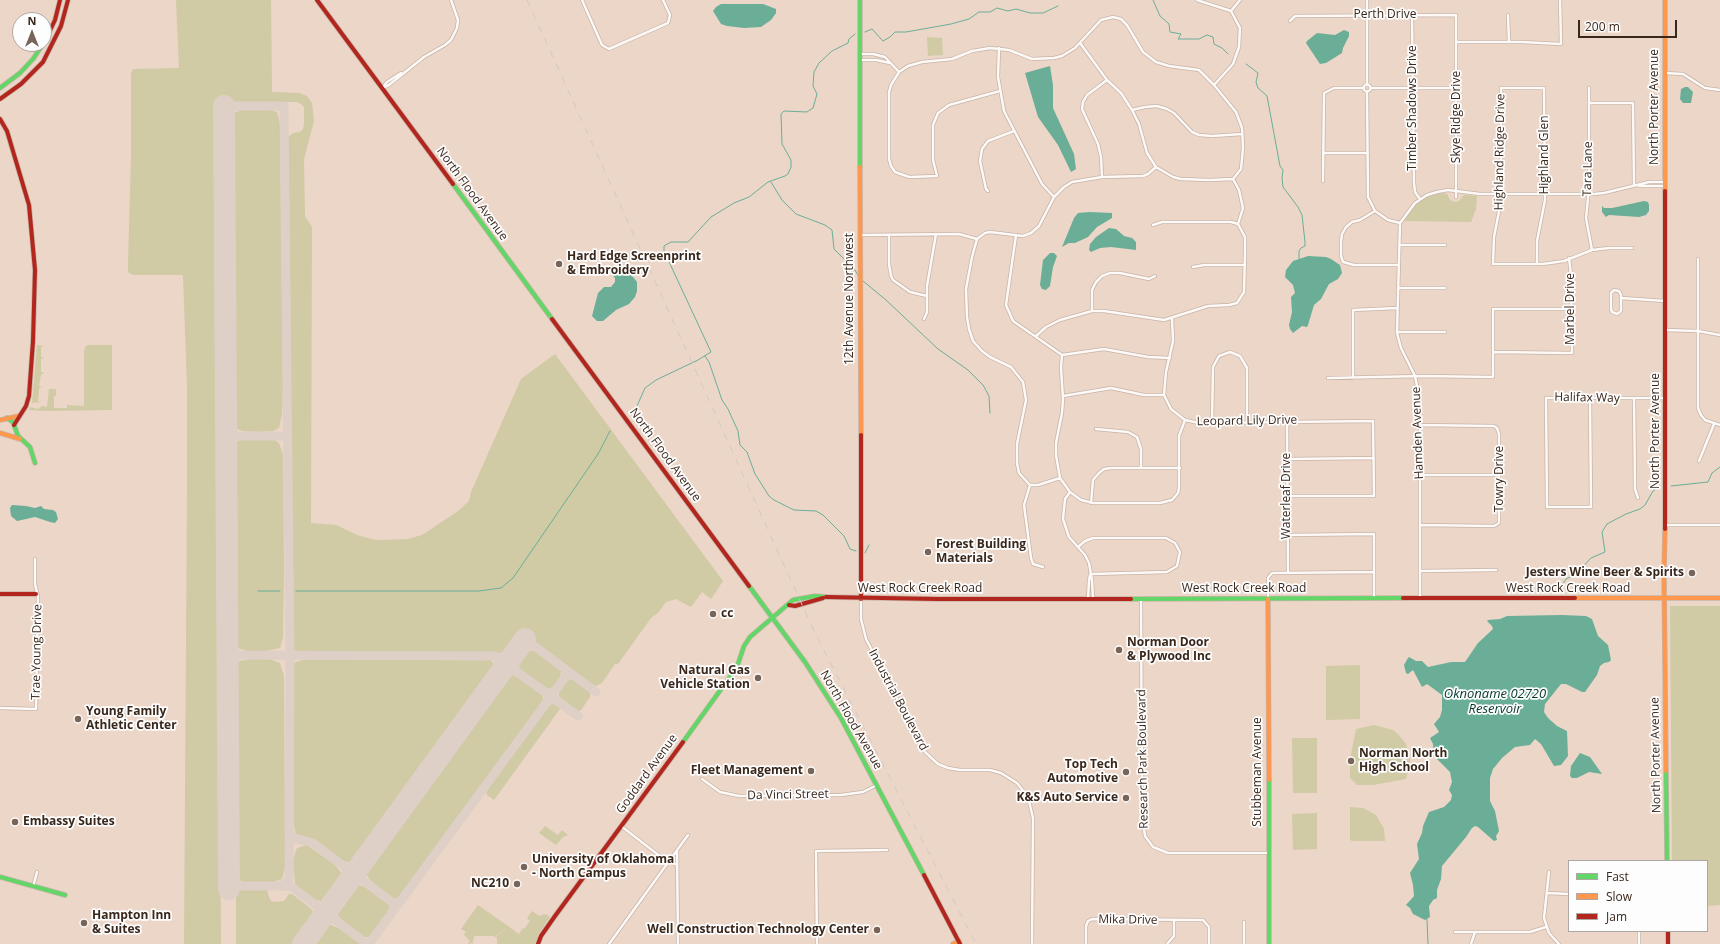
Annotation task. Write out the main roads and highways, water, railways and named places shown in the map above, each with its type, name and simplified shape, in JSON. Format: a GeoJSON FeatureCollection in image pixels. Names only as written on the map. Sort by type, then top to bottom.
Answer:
{"type":"FeatureCollection","features":[{"type":"Feature","properties":{"kind":"main road"},"geometry":{"type":"LineString","coordinates":[[52,25],[60,0]]}},
{"type":"Feature","properties":{"kind":"main road"},"geometry":{"type":"LineString","coordinates":[[0,99],[21,84],[43,62],[61,26],[68,0]]}},
{"type":"Feature","properties":{"kind":"main road","name":"North Flood Avenue"},"geometry":{"type":"LineString","coordinates":[[317,0],[772,617],[831,701],[878,785],[959,943]]}},
{"type":"Feature","properties":{"kind":"main road","name":"12th Avenue Northwest"},"geometry":{"type":"LineString","coordinates":[[860,0],[861,599]]}},
{"type":"Feature","properties":{"kind":"main road","name":"North Porter Avenue"},"geometry":{"type":"LineString","coordinates":[[1665,0],[1666,525],[1664,598],[1667,860]]}},
{"type":"Feature","properties":{"kind":"main road"},"geometry":{"type":"LineString","coordinates":[[0,88],[20,73],[38,52]]}},
{"type":"Feature","properties":{"kind":"main road"},"geometry":{"type":"LineString","coordinates":[[0,119],[7,131],[29,205],[35,277],[33,349],[27,404],[19,416],[12,432],[3,435]]}},
{"type":"Feature","properties":{"kind":"main road"},"geometry":{"type":"LineString","coordinates":[[0,420],[19,416]]}},
{"type":"Feature","properties":{"kind":"main road"},"geometry":{"type":"LineString","coordinates":[[7,418],[12,421],[21,439],[30,448],[34,456],[35,463]]}},
{"type":"Feature","properties":{"kind":"main road"},"geometry":{"type":"LineString","coordinates":[[3,435],[21,439]]}},
{"type":"Feature","properties":{"kind":"main road"},"geometry":{"type":"LineString","coordinates":[[0,594],[36,594]]}},
{"type":"Feature","properties":{"kind":"main road","name":"West Rock Creek Road"},"geometry":{"type":"LineString","coordinates":[[772,617],[789,605],[793,600],[815,596],[823,598],[861,599],[1720,598]]}},
{"type":"Feature","properties":{"kind":"main road","name":"Stubbeman Avenue"},"geometry":{"type":"LineString","coordinates":[[1268,599],[1269,944]]}},
{"type":"Feature","properties":{"kind":"main road","name":"Goddard Avenue"},"geometry":{"type":"LineString","coordinates":[[538,944],[547,928],[733,673],[746,642],[756,630],[772,617]]}},
{"type":"Feature","properties":{"kind":"main road"},"geometry":{"type":"LineString","coordinates":[[0,877],[65,895]]}},
{"type":"Feature","properties":{"kind":"main road"},"geometry":{"type":"LineString","coordinates":[[1668,932],[1668,944]]}},
{"type":"Feature","properties":{"kind":"main road"},"geometry":{"type":"LineString","coordinates":[[953,944],[959,943]]}},
{"type":"Feature","properties":{"kind":"water"},"geometry":{"type":"Polygon","coordinates":[[[721,4],[763,4],[776,9],[776,13],[771,20],[761,27],[744,28],[727,26],[721,24],[713,11],[721,4]]]}},
{"type":"Feature","properties":{"kind":"water"},"geometry":{"type":"Polygon","coordinates":[[[1344,30],[1349,32],[1349,36],[1342,53],[1326,63],[1320,64],[1306,43],[1307,41],[1317,33],[1335,35],[1344,30]]]}},
{"type":"Feature","properties":{"kind":"water"},"geometry":{"type":"Polygon","coordinates":[[[1050,66],[1053,85],[1053,108],[1074,154],[1076,169],[1071,172],[1058,145],[1038,117],[1025,73],[1050,66]]]}},
{"type":"Feature","properties":{"kind":"water"},"geometry":{"type":"Polygon","coordinates":[[[1688,87],[1693,92],[1691,103],[1683,103],[1680,99],[1681,89],[1688,87]]]}},
{"type":"Feature","properties":{"kind":"water"},"geometry":{"type":"Polygon","coordinates":[[[1644,201],[1648,202],[1649,211],[1646,215],[1639,217],[1609,215],[1606,217],[1602,212],[1602,206],[1604,208],[1612,208],[1644,201]]]}},
{"type":"Feature","properties":{"kind":"water"},"geometry":{"type":"Polygon","coordinates":[[[1078,213],[1112,213],[1112,218],[1097,227],[1088,237],[1075,243],[1069,243],[1062,247],[1074,218],[1078,213]]]}},
{"type":"Feature","properties":{"kind":"water"},"geometry":{"type":"Polygon","coordinates":[[[1109,228],[1116,229],[1124,236],[1132,238],[1136,242],[1136,250],[1111,247],[1100,248],[1091,252],[1089,250],[1090,244],[1096,237],[1109,228]]]}},
{"type":"Feature","properties":{"kind":"water"},"geometry":{"type":"Polygon","coordinates":[[[1050,253],[1054,253],[1057,256],[1053,267],[1050,286],[1046,290],[1042,289],[1040,285],[1043,260],[1050,253]]]}},
{"type":"Feature","properties":{"kind":"water"},"geometry":{"type":"Polygon","coordinates":[[[1308,256],[1326,257],[1331,259],[1340,265],[1342,273],[1338,279],[1329,284],[1321,299],[1314,305],[1307,327],[1302,326],[1293,333],[1289,325],[1292,312],[1291,297],[1295,293],[1293,285],[1285,277],[1286,270],[1293,261],[1308,256]]]}},
{"type":"Feature","properties":{"kind":"water"},"geometry":{"type":"Polygon","coordinates":[[[611,265],[625,271],[633,277],[637,282],[637,291],[635,297],[629,304],[616,310],[603,321],[597,321],[592,316],[598,293],[604,287],[611,287],[615,282],[615,278],[609,271],[609,267],[611,265]]]}},
{"type":"Feature","properties":{"kind":"water"},"geometry":{"type":"Polygon","coordinates":[[[12,505],[35,508],[41,506],[44,509],[53,510],[56,512],[58,519],[55,523],[35,517],[17,521],[11,516],[10,508],[12,505]]]}},
{"type":"Feature","properties":{"kind":"water","name":"Oknoname 02720 Reservoir"},"geometry":{"type":"Polygon","coordinates":[[[1507,616],[1586,616],[1592,619],[1598,636],[1608,645],[1611,660],[1600,666],[1597,675],[1585,692],[1566,684],[1561,684],[1545,704],[1544,712],[1548,718],[1557,726],[1567,731],[1568,756],[1561,765],[1554,766],[1541,744],[1535,739],[1530,745],[1515,747],[1502,758],[1493,769],[1490,778],[1490,801],[1495,811],[1499,831],[1496,836],[1497,840],[1494,841],[1478,827],[1475,826],[1472,828],[1442,866],[1441,879],[1437,890],[1437,898],[1433,900],[1429,906],[1430,917],[1425,920],[1413,914],[1410,908],[1406,905],[1414,896],[1410,873],[1419,859],[1417,844],[1429,812],[1444,807],[1451,800],[1452,795],[1449,790],[1452,782],[1450,772],[1434,756],[1433,744],[1430,738],[1439,732],[1434,724],[1440,717],[1442,710],[1442,695],[1427,684],[1422,687],[1413,670],[1408,674],[1406,673],[1404,665],[1409,657],[1416,661],[1422,661],[1428,667],[1451,662],[1465,662],[1478,643],[1493,629],[1487,621],[1488,620],[1500,619],[1507,616]]]}},
{"type":"Feature","properties":{"kind":"water"},"geometry":{"type":"Polygon","coordinates":[[[1580,753],[1590,757],[1602,774],[1589,772],[1577,778],[1572,778],[1570,776],[1571,766],[1580,753]]]}},
{"type":"Feature","properties":{"kind":"waterway"},"geometry":{"type":"LineString","coordinates":[[1153,0],[1160,16],[1169,24],[1170,32],[1181,34],[1178,39],[1199,39],[1207,35],[1213,37],[1214,44],[1222,48],[1228,54]]}},
{"type":"Feature","properties":{"kind":"waterway"},"geometry":{"type":"LineString","coordinates":[[865,32],[872,29],[883,41],[895,32],[906,32],[951,24],[969,19],[979,12],[990,12],[997,8],[1008,11],[1016,9],[1030,13],[1043,13],[1058,6]]}},
{"type":"Feature","properties":{"kind":"waterway"},"geometry":{"type":"LineString","coordinates":[[633,415],[645,388],[656,380],[698,360],[711,352],[664,251],[664,246],[671,242],[688,242],[711,217],[734,203],[749,197],[768,182],[788,174],[791,167],[791,160],[782,144],[781,114],[784,111],[807,112],[813,108],[817,94],[813,86],[814,72],[819,63],[832,51],[848,43],[849,39],[855,34]]}},
{"type":"Feature","properties":{"kind":"waterway"},"geometry":{"type":"LineString","coordinates":[[1246,64],[1258,73],[1256,82],[1258,88],[1267,96],[1280,166],[1283,170],[1283,187],[1302,215],[1305,246],[1299,251],[1299,259]]}},
{"type":"Feature","properties":{"kind":"waterway"},"geometry":{"type":"LineString","coordinates":[[771,182],[782,200],[796,214],[825,225],[832,230],[834,249],[855,270],[859,277]]}},
{"type":"Feature","properties":{"kind":"waterway"},"geometry":{"type":"LineString","coordinates":[[863,281],[886,300],[938,349],[968,370],[983,385],[989,396],[990,413]]}},
{"type":"Feature","properties":{"kind":"waterway"},"geometry":{"type":"LineString","coordinates":[[705,356],[709,362],[722,400],[728,409],[738,431],[740,445],[747,452],[755,474],[769,496],[794,510],[816,511],[823,515],[844,536],[850,549],[856,551]]}},
{"type":"Feature","properties":{"kind":"waterway"},"geometry":{"type":"LineString","coordinates":[[296,591],[479,591],[501,588],[513,578],[598,454],[610,431]]}},
{"type":"Feature","properties":{"kind":"waterway"},"geometry":{"type":"LineString","coordinates":[[1671,486],[1708,482],[1712,473],[1720,467]]}},
{"type":"Feature","properties":{"kind":"waterway"},"geometry":{"type":"LineString","coordinates":[[1562,591],[1562,585],[1566,579],[1575,575],[1591,558],[1605,552],[1602,532],[1607,524],[1626,514],[1640,509],[1645,505],[1653,491],[1660,486]]}},
{"type":"Feature","properties":{"kind":"waterway"},"geometry":{"type":"LineString","coordinates":[[865,553],[869,545]]}},
{"type":"Feature","properties":{"kind":"waterway"},"geometry":{"type":"LineString","coordinates":[[258,591],[280,591]]}},
{"type":"Feature","properties":{"kind":"waterway"},"geometry":{"type":"LineString","coordinates":[[1427,919],[1428,944]]}},
{"type":"Feature","properties":{"kind":"railway"},"geometry":{"type":"LineString","coordinates":[[527,0],[814,631],[976,944]]}},
{"type":"Feature","properties":{"kind":"place","name":"Hard Edge Screenprint & Embroidery"},"geometry":{"type":"Point","coordinates":[559,264]}},
{"type":"Feature","properties":{"kind":"place","name":"Forest Building Materials"},"geometry":{"type":"Point","coordinates":[928,552]}},
{"type":"Feature","properties":{"kind":"place","name":"Jesters Wine Beer & Spirits"},"geometry":{"type":"Point","coordinates":[1692,573]}},
{"type":"Feature","properties":{"kind":"place","name":"cc"},"geometry":{"type":"Point","coordinates":[713,614]}},
{"type":"Feature","properties":{"kind":"place","name":"Norman Door & Plywood Inc"},"geometry":{"type":"Point","coordinates":[1119,650]}},
{"type":"Feature","properties":{"kind":"place","name":"Natural Gas Vehicle Station"},"geometry":{"type":"Point","coordinates":[758,678]}},
{"type":"Feature","properties":{"kind":"place","name":"Young Family Athletic Center"},"geometry":{"type":"Point","coordinates":[78,719]}},
{"type":"Feature","properties":{"kind":"place","name":"Norman North High School"},"geometry":{"type":"Point","coordinates":[1351,761]}},
{"type":"Feature","properties":{"kind":"place","name":"Fleet Management"},"geometry":{"type":"Point","coordinates":[811,771]}},
{"type":"Feature","properties":{"kind":"place","name":"Top Tech Automotive"},"geometry":{"type":"Point","coordinates":[1126,772]}},
{"type":"Feature","properties":{"kind":"place","name":"K&S Auto Service"},"geometry":{"type":"Point","coordinates":[1126,798]}},
{"type":"Feature","properties":{"kind":"place","name":"Embassy Suites"},"geometry":{"type":"Point","coordinates":[15,822]}},
{"type":"Feature","properties":{"kind":"place","name":"University of Oklahoma - North Campus"},"geometry":{"type":"Point","coordinates":[524,867]}},
{"type":"Feature","properties":{"kind":"place","name":"NC210"},"geometry":{"type":"Point","coordinates":[517,884]}},
{"type":"Feature","properties":{"kind":"place","name":"Hampton Inn & Suites"},"geometry":{"type":"Point","coordinates":[84,923]}},
{"type":"Feature","properties":{"kind":"place","name":"Well Construction Technology Center"},"geometry":{"type":"Point","coordinates":[877,930]}}]}
